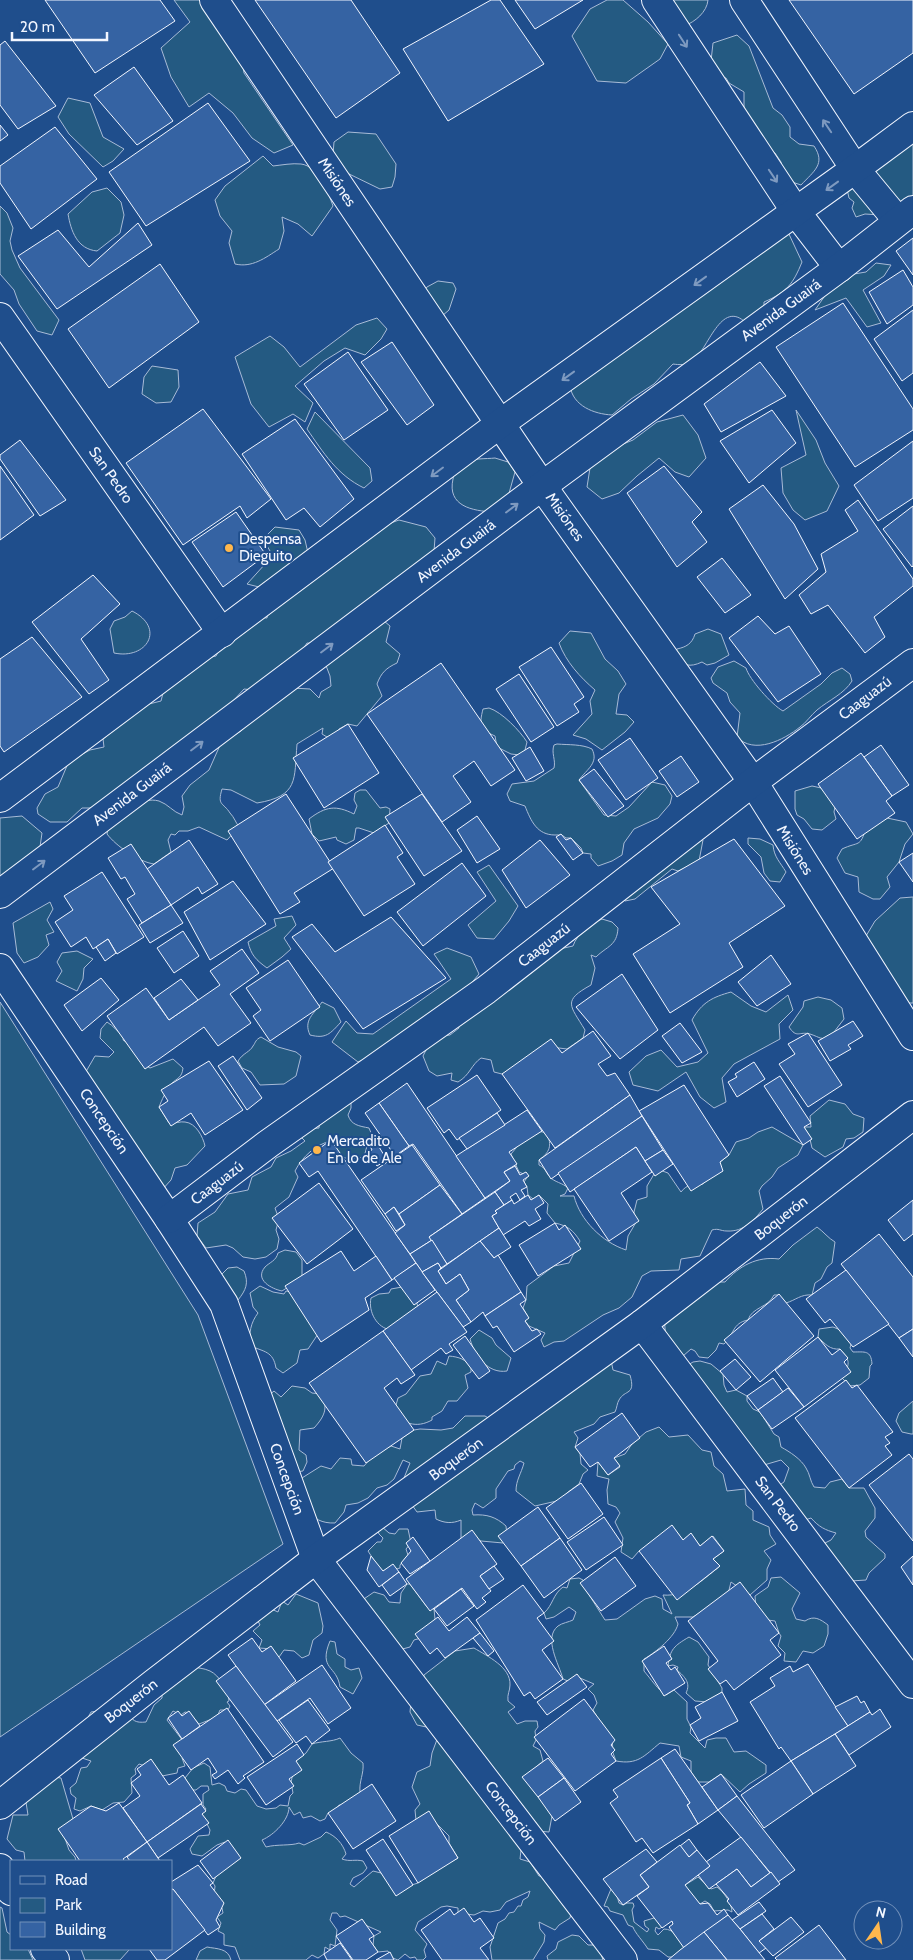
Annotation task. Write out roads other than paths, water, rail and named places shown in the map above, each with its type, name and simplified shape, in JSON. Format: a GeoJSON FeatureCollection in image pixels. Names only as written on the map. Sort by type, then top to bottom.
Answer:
{"type":"FeatureCollection","features":[{"type":"Feature","properties":{"kind":"street","name":"Misiónes"},"geometry":{"type":"LineString","coordinates":[[214,0],[542,486],[752,782],[913,1036]]}},
{"type":"Feature","properties":{"kind":"street"},"geometry":{"type":"LineString","coordinates":[[656,0],[796,212],[838,268]]}},
{"type":"Feature","properties":{"kind":"street"},"geometry":{"type":"LineString","coordinates":[[744,0],[855,169],[905,215]]}},
{"type":"Feature","properties":{"kind":"street"},"geometry":{"type":"LineString","coordinates":[[0,798],[501,423],[913,126]]}},
{"type":"Feature","properties":{"kind":"street","name":"Avenida Guairá"},"geometry":{"type":"LineString","coordinates":[[0,894],[542,486],[838,268],[905,215]]}},
{"type":"Feature","properties":{"kind":"street","name":"San Pedro"},"geometry":{"type":"LineString","coordinates":[[0,317],[222,633]]}},
{"type":"Feature","properties":{"kind":"street","name":"Caaguazú"},"geometry":{"type":"LineString","coordinates":[[170,1219],[268,1144],[486,990],[752,782],[913,663]]}},
{"type":"Feature","properties":{"kind":"street","name":"Concepción"},"geometry":{"type":"LineString","coordinates":[[0,968],[170,1219],[224,1304],[316,1559],[623,1960]]}},
{"type":"Feature","properties":{"kind":"street","name":"Boquerón"},"geometry":{"type":"LineString","coordinates":[[0,1805],[145,1690],[316,1559],[642,1324],[913,1116]]}},
{"type":"Feature","properties":{"kind":"street","name":"San Pedro"},"geometry":{"type":"LineString","coordinates":[[642,1324],[913,1684]]}},
{"type":"Feature","properties":{"kind":"street"},"geometry":{"type":"LineString","coordinates":[[0,1868],[10,1889]]}},
{"type":"Feature","properties":{"kind":"street"},"geometry":{"type":"LineString","coordinates":[[46,1950],[55,1960]]}},
{"type":"Feature","properties":{"kind":"place","name":"Despensa Dieguito"},"geometry":{"type":"Point","coordinates":[229,548]}},
{"type":"Feature","properties":{"kind":"place","name":"Mercadito En lo de Ale"},"geometry":{"type":"Point","coordinates":[317,1150]}}]}
